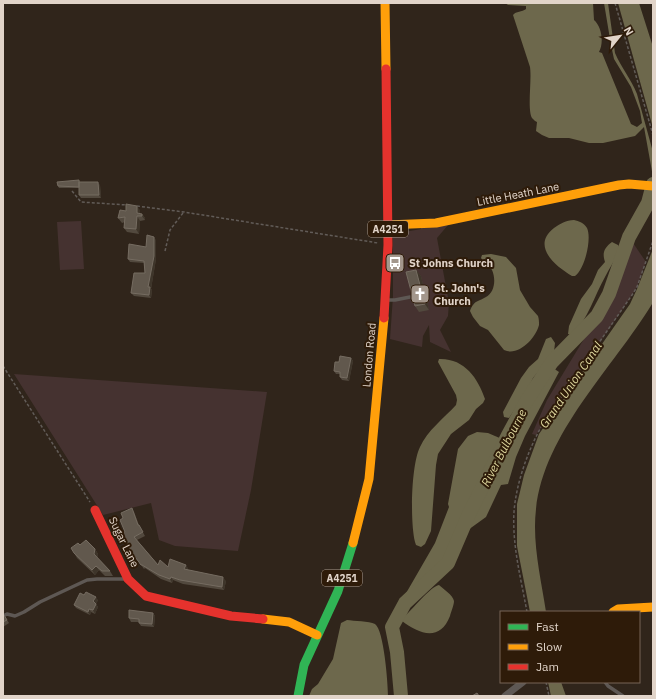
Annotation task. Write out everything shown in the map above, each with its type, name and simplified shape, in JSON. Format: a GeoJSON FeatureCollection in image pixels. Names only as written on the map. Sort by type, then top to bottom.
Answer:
{"type":"FeatureCollection","features":[{"type":"Feature","properties":{"kind":"main road","name":"London Road"},"geometry":{"type":"LineString","coordinates":[[298,696],[304,665],[338,591],[356,531],[369,479],[386,300],[388,245],[385,3]]}},
{"type":"Feature","properties":{"kind":"main road","name":"Little Heath Lane"},"geometry":{"type":"LineString","coordinates":[[388,225],[436,223],[619,185],[629,184],[653,186]]}},
{"type":"Feature","properties":{"kind":"main road","name":"Sugar Lane"},"geometry":{"type":"LineString","coordinates":[[95,510],[128,580],[146,596],[231,616],[289,622],[317,635]]}},
{"type":"Feature","properties":{"kind":"main road"},"geometry":{"type":"LineString","coordinates":[[615,611],[618,609],[653,607]]}},
{"type":"Feature","properties":{"kind":"street"},"geometry":{"type":"LineString","coordinates":[[506,696],[522,683]]}},
{"type":"Feature","properties":{"kind":"lane"},"geometry":{"type":"LineString","coordinates":[[386,300],[410,297]]}},
{"type":"Feature","properties":{"kind":"lane"},"geometry":{"type":"LineString","coordinates":[[3,616],[7,614],[15,616],[40,602],[87,580],[128,580]]}},
{"type":"Feature","properties":{"kind":"lane"},"geometry":{"type":"LineString","coordinates":[[606,683],[623,696]]}},
{"type":"Feature","properties":{"kind":"path"},"geometry":{"type":"LineString","coordinates":[[615,3],[653,135]]}},
{"type":"Feature","properties":{"kind":"path"},"geometry":{"type":"LineString","coordinates":[[72,192],[81,202],[113,203],[184,212],[388,245]]}},
{"type":"Feature","properties":{"kind":"path"},"geometry":{"type":"LineString","coordinates":[[165,251],[170,230],[184,212]]}},
{"type":"Feature","properties":{"kind":"path"},"geometry":{"type":"LineString","coordinates":[[527,611],[516,550],[514,526],[514,512],[521,476],[536,435],[634,291],[653,241]]}},
{"type":"Feature","properties":{"kind":"path","name":"Sugar Lane"},"geometry":{"type":"LineString","coordinates":[[3,366],[95,510]]}},
{"type":"Feature","properties":{"kind":"path"},"geometry":{"type":"LineString","coordinates":[[546,683],[549,696]]}},
{"type":"Feature","properties":{"kind":"shaded area"},"geometry":{"type":"Polygon","coordinates":[[[505,3],[593,3],[594,20],[599,27],[602,40],[599,52],[602,53],[631,124],[637,127],[642,123],[640,111],[631,87],[614,59],[604,3],[608,3],[615,53],[637,94],[653,152],[653,177],[644,127],[635,136],[603,143],[589,143],[569,138],[549,138],[536,131],[537,122],[532,118],[530,108],[530,67],[513,15],[526,9],[526,6],[508,5],[505,3]]]}},
{"type":"Feature","properties":{"kind":"shaded area"},"geometry":{"type":"Polygon","coordinates":[[[618,3],[639,3],[653,47],[653,128],[618,3]]]}},
{"type":"Feature","properties":{"kind":"shaded area"},"geometry":{"type":"Polygon","coordinates":[[[574,220],[581,222],[586,226],[589,239],[587,253],[582,267],[575,276],[572,276],[559,267],[548,255],[545,248],[545,242],[547,235],[554,228],[566,221],[574,220]]]}},
{"type":"Feature","properties":{"kind":"shaded area"},"geometry":{"type":"Polygon","coordinates":[[[81,221],[84,269],[60,270],[57,222],[81,221]]]}},
{"type":"Feature","properties":{"kind":"shaded area","name":"St. John's Church"},"geometry":{"type":"Polygon","coordinates":[[[448,225],[437,238],[449,303],[448,316],[440,330],[451,352],[430,342],[429,325],[423,336],[422,347],[390,339],[393,296],[393,234],[421,228],[448,225]]]}},
{"type":"Feature","properties":{"kind":"shaded area"},"geometry":{"type":"Polygon","coordinates":[[[629,237],[646,262],[637,287],[536,435],[532,434],[547,400],[587,334],[609,294],[629,237]]]}},
{"type":"Feature","properties":{"kind":"shaded area"},"geometry":{"type":"Polygon","coordinates":[[[612,242],[618,245],[620,249],[583,322],[573,335],[568,334],[569,326],[581,299],[592,284],[598,270],[605,262],[604,251],[612,242]]]}},
{"type":"Feature","properties":{"kind":"shaded area"},"geometry":{"type":"Polygon","coordinates":[[[653,249],[652,304],[582,402],[552,454],[542,481],[536,509],[535,535],[546,611],[530,611],[517,546],[517,504],[524,475],[539,434],[630,304],[653,249]]]}},
{"type":"Feature","properties":{"kind":"shaded area"},"geometry":{"type":"Polygon","coordinates":[[[491,254],[506,257],[516,268],[520,290],[530,307],[538,316],[539,325],[534,335],[526,345],[515,351],[504,350],[488,330],[480,326],[470,311],[476,302],[489,295],[493,289],[494,277],[492,270],[481,258],[482,255],[491,254]]]}},
{"type":"Feature","properties":{"kind":"shaded area"},"geometry":{"type":"Polygon","coordinates":[[[551,337],[555,343],[554,352],[533,378],[527,391],[509,418],[504,417],[503,412],[521,378],[529,367],[538,359],[546,339],[551,337]]]}},
{"type":"Feature","properties":{"kind":"shaded area"},"geometry":{"type":"Polygon","coordinates":[[[439,359],[456,362],[469,371],[482,391],[485,399],[469,420],[451,434],[438,454],[431,531],[425,544],[421,547],[416,545],[412,521],[413,480],[417,455],[423,441],[436,425],[456,405],[457,400],[456,395],[438,362],[439,359]]]}},
{"type":"Feature","properties":{"kind":"shaded area"},"geometry":{"type":"Polygon","coordinates":[[[553,368],[559,372],[525,436],[516,457],[508,484],[501,485],[486,517],[468,530],[487,484],[511,434],[553,368]]]}},
{"type":"Feature","properties":{"kind":"shaded area"},"geometry":{"type":"Polygon","coordinates":[[[14,374],[267,392],[251,490],[238,551],[175,546],[159,540],[151,503],[103,515],[14,374]]]}},
{"type":"Feature","properties":{"kind":"shaded area"},"geometry":{"type":"Polygon","coordinates":[[[477,432],[488,433],[502,439],[475,492],[447,556],[440,566],[408,597],[405,595],[435,543],[449,507],[448,504],[458,449],[468,436],[477,432]]]}},
{"type":"Feature","properties":{"kind":"shaded area"},"geometry":{"type":"Polygon","coordinates":[[[439,585],[450,594],[454,601],[450,616],[441,630],[429,633],[422,632],[402,621],[403,618],[426,594],[435,586],[439,585]]]}},
{"type":"Feature","properties":{"kind":"shaded area"},"geometry":{"type":"Polygon","coordinates":[[[347,620],[372,623],[378,628],[385,658],[388,696],[309,696],[312,689],[318,684],[333,659],[341,623],[347,620]]]}},
{"type":"Feature","properties":{"kind":"shaded area"},"geometry":{"type":"Polygon","coordinates":[[[548,683],[561,683],[566,696],[551,696],[548,683]]]}},
{"type":"Feature","properties":{"kind":"building"},"geometry":{"type":"Polygon","coordinates":[[[79,180],[79,187],[58,186],[57,182],[79,180]]]}},
{"type":"Feature","properties":{"kind":"building"},"geometry":{"type":"Polygon","coordinates":[[[79,182],[98,182],[99,195],[79,195],[79,182]]]}},
{"type":"Feature","properties":{"kind":"building"},"geometry":{"type":"Polygon","coordinates":[[[126,204],[137,206],[137,213],[142,214],[142,216],[137,216],[136,229],[124,228],[125,217],[118,218],[120,210],[126,211],[126,204]]]}},
{"type":"Feature","properties":{"kind":"building"},"geometry":{"type":"Polygon","coordinates":[[[147,235],[154,237],[154,256],[148,287],[150,287],[149,295],[131,293],[134,273],[145,273],[144,261],[128,259],[129,244],[146,247],[147,235]]]}},
{"type":"Feature","properties":{"kind":"building"},"geometry":{"type":"Polygon","coordinates":[[[416,270],[425,304],[415,306],[406,272],[416,270]]]}},
{"type":"Feature","properties":{"kind":"building"},"geometry":{"type":"Polygon","coordinates":[[[340,356],[351,358],[347,378],[340,377],[340,372],[334,371],[335,362],[339,362],[340,356]]]}},
{"type":"Feature","properties":{"kind":"building"},"geometry":{"type":"Polygon","coordinates":[[[132,508],[138,525],[143,532],[134,537],[158,565],[160,560],[168,567],[170,559],[186,565],[184,569],[223,577],[222,587],[180,580],[171,577],[170,579],[141,565],[122,534],[125,532],[120,520],[123,518],[121,513],[132,508]]]}},
{"type":"Feature","properties":{"kind":"building"},"geometry":{"type":"Polygon","coordinates":[[[86,540],[95,549],[94,554],[110,571],[102,571],[96,566],[92,570],[74,553],[71,548],[78,543],[80,545],[86,540]]]}},
{"type":"Feature","properties":{"kind":"building"},"geometry":{"type":"Polygon","coordinates":[[[86,592],[96,597],[93,601],[96,604],[93,610],[89,609],[88,612],[74,605],[80,593],[84,595],[86,592]]]}},
{"type":"Feature","properties":{"kind":"building"},"geometry":{"type":"Polygon","coordinates":[[[129,610],[153,613],[152,624],[139,623],[139,619],[129,618],[129,610]]]}},
{"type":"Feature","properties":{"kind":"building"},"geometry":{"type":"Polygon","coordinates":[[[4,615],[7,620],[3,622],[3,616],[4,615]]]}},
{"type":"Feature","properties":{"kind":"building"},"geometry":{"type":"Polygon","coordinates":[[[477,693],[479,696],[472,696],[477,693]]]}},
{"type":"Feature","properties":{"kind":"waterway","name":"River Bulbourne"},"geometry":{"type":"LineString","coordinates":[[401,696],[397,652],[392,627],[405,603],[448,563],[469,514],[508,435],[527,400],[552,362],[597,316],[609,294],[629,237],[648,203],[653,184]]}},
{"type":"Feature","properties":{"kind":"traffic: fast"},"geometry":{"type":"LineString","coordinates":[[298,696],[304,665],[338,591],[353,543]]}},
{"type":"Feature","properties":{"kind":"traffic: slow"},"geometry":{"type":"LineString","coordinates":[[385,3],[386,69]]}},
{"type":"Feature","properties":{"kind":"traffic: slow"},"geometry":{"type":"LineString","coordinates":[[387,225],[436,223],[619,185],[629,184],[653,186]]}},
{"type":"Feature","properties":{"kind":"traffic: slow"},"geometry":{"type":"LineString","coordinates":[[353,543],[369,479],[384,318]]}},
{"type":"Feature","properties":{"kind":"traffic: slow"},"geometry":{"type":"LineString","coordinates":[[615,611],[618,609],[653,607]]}},
{"type":"Feature","properties":{"kind":"traffic: slow"},"geometry":{"type":"LineString","coordinates":[[263,619],[289,622],[317,635]]}},
{"type":"Feature","properties":{"kind":"traffic: jam"},"geometry":{"type":"LineString","coordinates":[[384,318],[388,245],[386,69]]}},
{"type":"Feature","properties":{"kind":"traffic: jam"},"geometry":{"type":"LineString","coordinates":[[95,510],[128,579],[146,596],[231,616],[263,619]]}},
{"type":"Feature","properties":{"kind":"place","name":"St Johns Church"},"geometry":{"type":"Point","coordinates":[395,263]}},
{"type":"Feature","properties":{"kind":"place","name":"St. John's Church"},"geometry":{"type":"Point","coordinates":[420,294]}},
{"type":"Feature","properties":{"kind":"water label","name":"Grand Union Canal"},"geometry":{"type":"Point","coordinates":[571,385]}}]}
